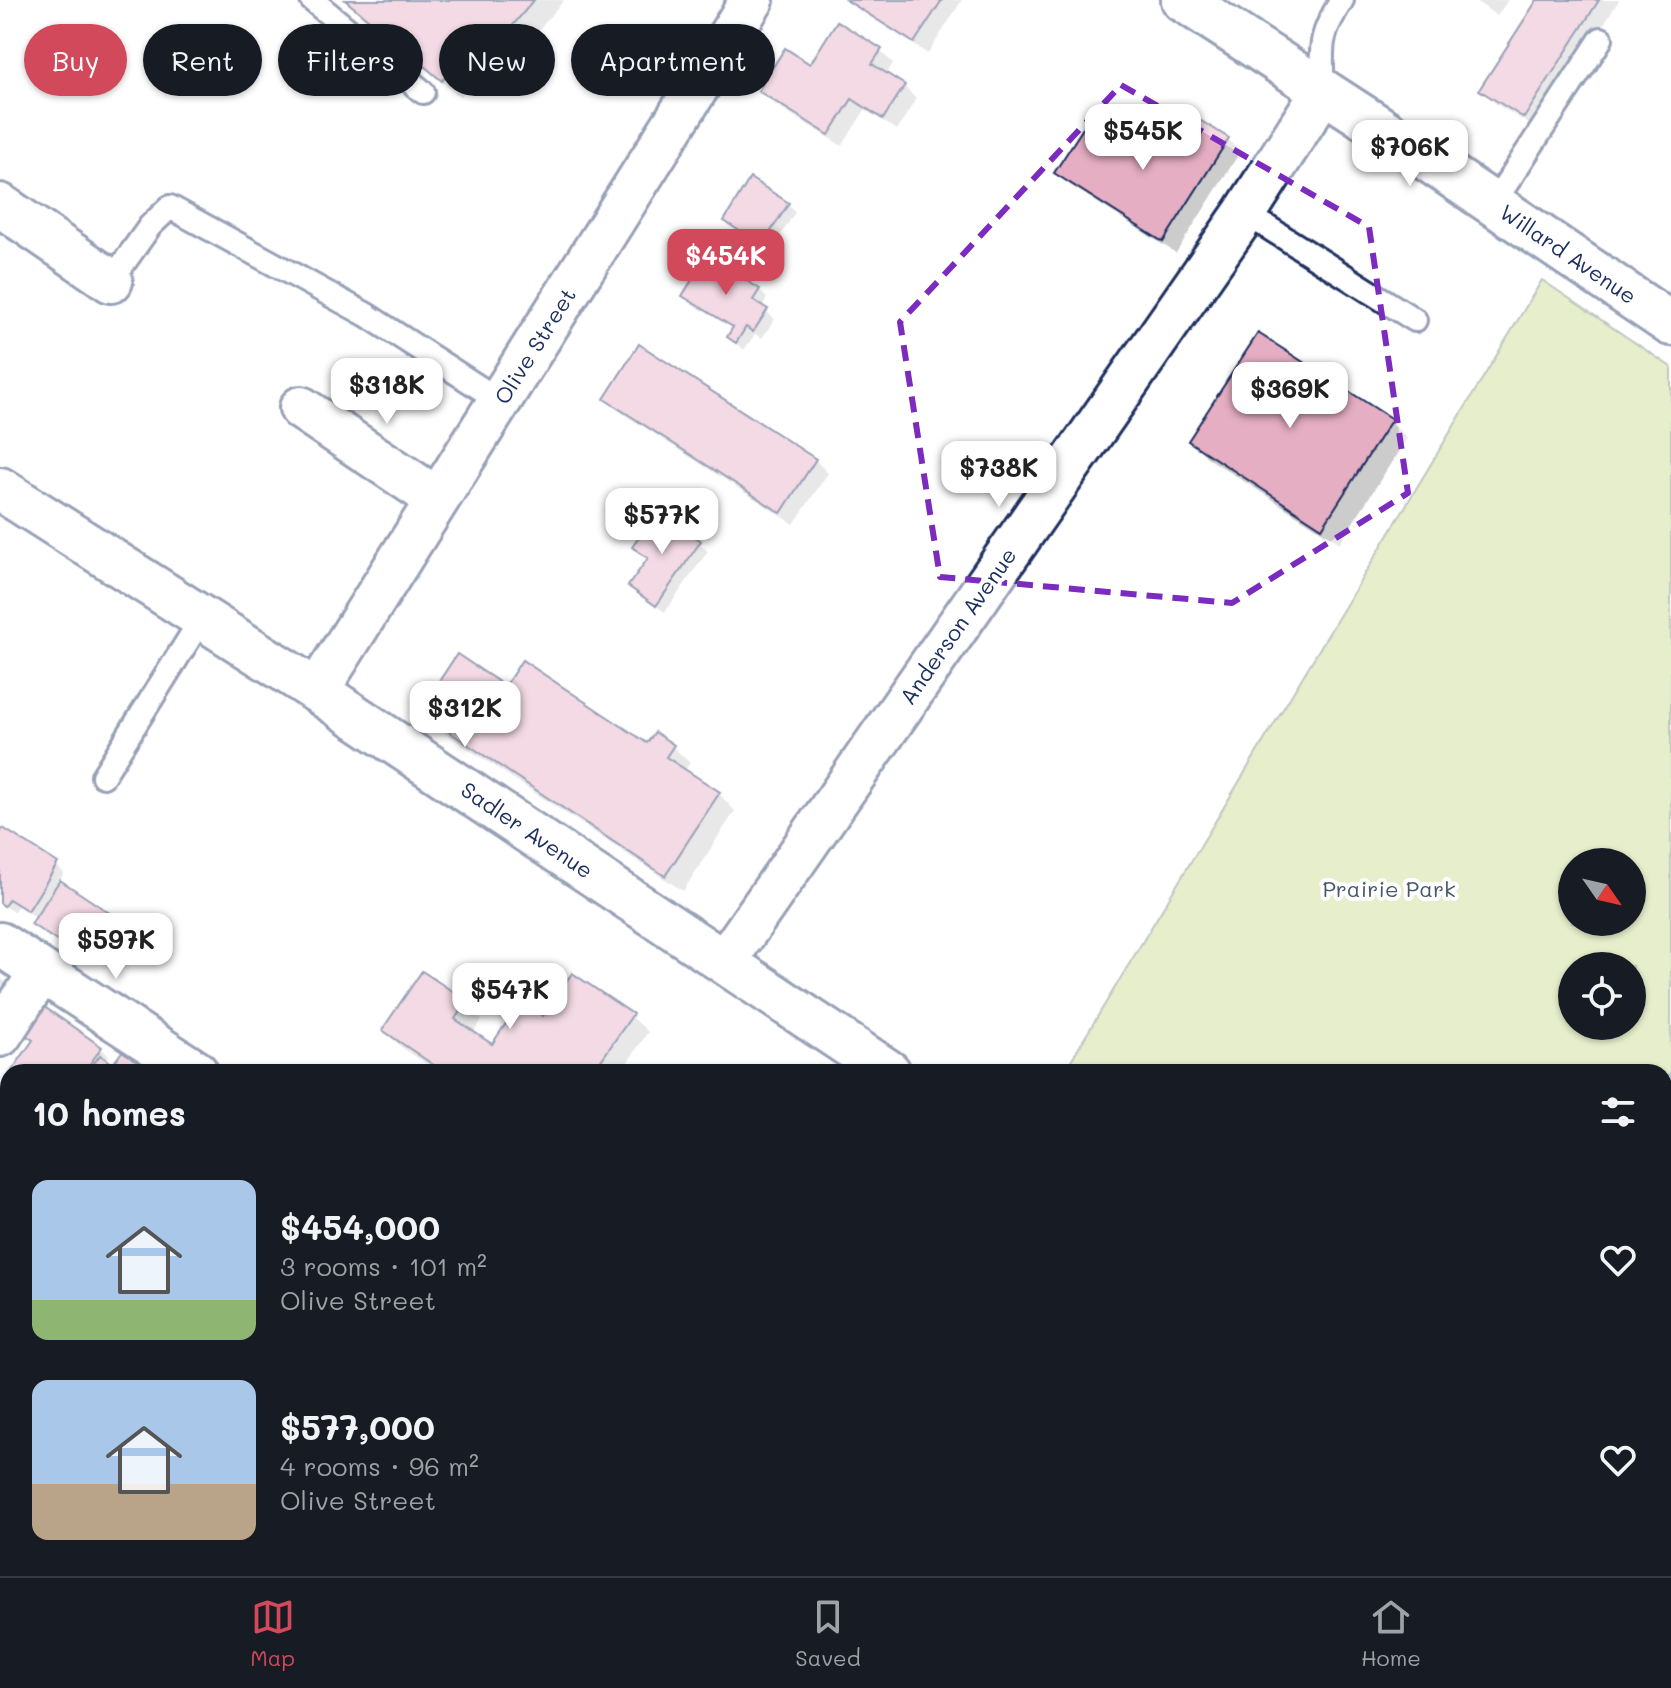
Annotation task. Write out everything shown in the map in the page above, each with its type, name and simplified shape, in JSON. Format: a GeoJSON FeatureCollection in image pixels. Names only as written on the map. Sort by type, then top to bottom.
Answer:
{"type":"FeatureCollection","features":[{"type":"Feature","properties":{"kind":"street","name":"Olive Street"},"geometry":{"type":"LineString","coordinates":[[317,691],[752,0]]}},
{"type":"Feature","properties":{"kind":"street","name":"Willard Avenue"},"geometry":{"type":"LineString","coordinates":[[1183,0],[1671,324]]}},
{"type":"Feature","properties":{"kind":"street","name":"Anderson Avenue"},"geometry":{"type":"LineString","coordinates":[[725,961],[1245,213],[1323,91]]}},
{"type":"Feature","properties":{"kind":"street"},"geometry":{"type":"LineString","coordinates":[[0,205],[111,281]]}},
{"type":"Feature","properties":{"kind":"street"},"geometry":{"type":"LineString","coordinates":[[301,408],[437,499]]}},
{"type":"Feature","properties":{"kind":"street","name":"Sadler Avenue"},"geometry":{"type":"LineString","coordinates":[[0,489],[317,691],[877,1064]]}},
{"type":"Feature","properties":{"kind":"street"},"geometry":{"type":"LineString","coordinates":[[0,944],[184,1064]]}},
{"type":"Feature","properties":{"kind":"street"},"geometry":{"type":"LineString","coordinates":[[0,1035],[41,972]]}},
{"type":"Feature","properties":{"kind":"lane"},"geometry":{"type":"LineString","coordinates":[[312,0],[341,24]]}},
{"type":"Feature","properties":{"kind":"lane"},"geometry":{"type":"LineString","coordinates":[[1323,91],[1321,42],[1328,22],[1342,0]]}},
{"type":"Feature","properties":{"kind":"lane"},"geometry":{"type":"LineString","coordinates":[[1493,204],[1601,39]]}},
{"type":"Feature","properties":{"kind":"lane"},"geometry":{"type":"LineString","coordinates":[[111,281],[150,226],[170,207],[367,315],[500,401]]}},
{"type":"Feature","properties":{"kind":"lane"},"geometry":{"type":"LineString","coordinates":[[1245,213],[1415,320]]}},
{"type":"Feature","properties":{"kind":"lane"},"geometry":{"type":"LineString","coordinates":[[103,776],[202,618]]}},
{"type":"Feature","properties":{"kind":"highlighted area"},"geometry":{"type":"Polygon","coordinates":[[[1121,85],[1369,227],[1408,493],[1232,603],[940,577],[900,322],[1121,85]]]}},
{"type":"Feature","properties":{"kind":"green space","name":"Prairie Park"},"geometry":{"type":"Polygon","coordinates":[[[1542,280],[1671,367],[1671,1064],[1069,1064],[1542,280]]]}},
{"type":"Feature","properties":{"kind":"building"},"geometry":{"type":"Polygon","coordinates":[[[345,0],[534,0],[514,24],[439,24],[439,78],[423,65],[423,24],[374,24],[345,0]]]}},
{"type":"Feature","properties":{"kind":"building"},"geometry":{"type":"Polygon","coordinates":[[[846,0],[942,0],[914,43],[846,0]]]}},
{"type":"Feature","properties":{"kind":"building"},"geometry":{"type":"Polygon","coordinates":[[[1537,0],[1599,0],[1524,118],[1479,90],[1537,0]]]}},
{"type":"Feature","properties":{"kind":"building"},"geometry":{"type":"Polygon","coordinates":[[[837,21],[882,49],[872,64],[905,85],[883,119],[852,99],[829,135],[766,96],[775,96],[775,64],[785,48],[810,64],[837,21]]]}},
{"type":"Feature","properties":{"kind":"building"},"geometry":{"type":"Polygon","coordinates":[[[1193,116],[1229,138],[1163,242],[1054,173],[1089,119],[1131,146],[1143,127],[1173,146],[1193,116]]]}},
{"type":"Feature","properties":{"kind":"building"},"geometry":{"type":"Polygon","coordinates":[[[750,178],[789,203],[762,245],[724,221],[750,178]]]}},
{"type":"Feature","properties":{"kind":"building"},"geometry":{"type":"Polygon","coordinates":[[[707,256],[760,289],[753,300],[768,309],[753,332],[746,327],[736,343],[727,337],[733,327],[682,296],[707,256]]]}},
{"type":"Feature","properties":{"kind":"building"},"geometry":{"type":"Polygon","coordinates":[[[1258,333],[1392,419],[1322,528],[1188,441],[1258,333]]]}},
{"type":"Feature","properties":{"kind":"building"},"geometry":{"type":"Polygon","coordinates":[[[639,344],[816,459],[781,513],[604,399],[639,344]]]}},
{"type":"Feature","properties":{"kind":"building"},"geometry":{"type":"Polygon","coordinates":[[[659,510],[701,541],[656,606],[628,586],[648,558],[632,547],[659,510]]]}},
{"type":"Feature","properties":{"kind":"building"},"geometry":{"type":"Polygon","coordinates":[[[457,654],[505,686],[522,660],[647,743],[655,732],[674,745],[666,757],[720,792],[665,876],[419,712],[457,654]]]}},
{"type":"Feature","properties":{"kind":"building"},"geometry":{"type":"Polygon","coordinates":[[[3,828],[58,863],[28,911],[9,899],[4,906],[0,903],[0,833],[3,828]]]}},
{"type":"Feature","properties":{"kind":"building"},"geometry":{"type":"Polygon","coordinates":[[[60,880],[114,916],[90,953],[74,942],[69,949],[31,924],[60,880]]]}},
{"type":"Feature","properties":{"kind":"building"},"geometry":{"type":"Polygon","coordinates":[[[422,971],[467,1001],[455,1019],[492,1044],[521,1001],[543,1016],[572,973],[633,1014],[599,1064],[432,1064],[382,1030],[422,971]]]}},
{"type":"Feature","properties":{"kind":"building"},"geometry":{"type":"Polygon","coordinates":[[[43,1006],[102,1047],[90,1064],[16,1064],[33,1040],[24,1034],[43,1006]]]}},
{"type":"Feature","properties":{"kind":"building"},"geometry":{"type":"Polygon","coordinates":[[[123,1050],[144,1064],[113,1064],[123,1050]]]}},
{"type":"Feature","properties":{"kind":"building"},"geometry":{"type":"Polygon","coordinates":[[[100,1055],[113,1064],[94,1064],[100,1055]]]}}]}
